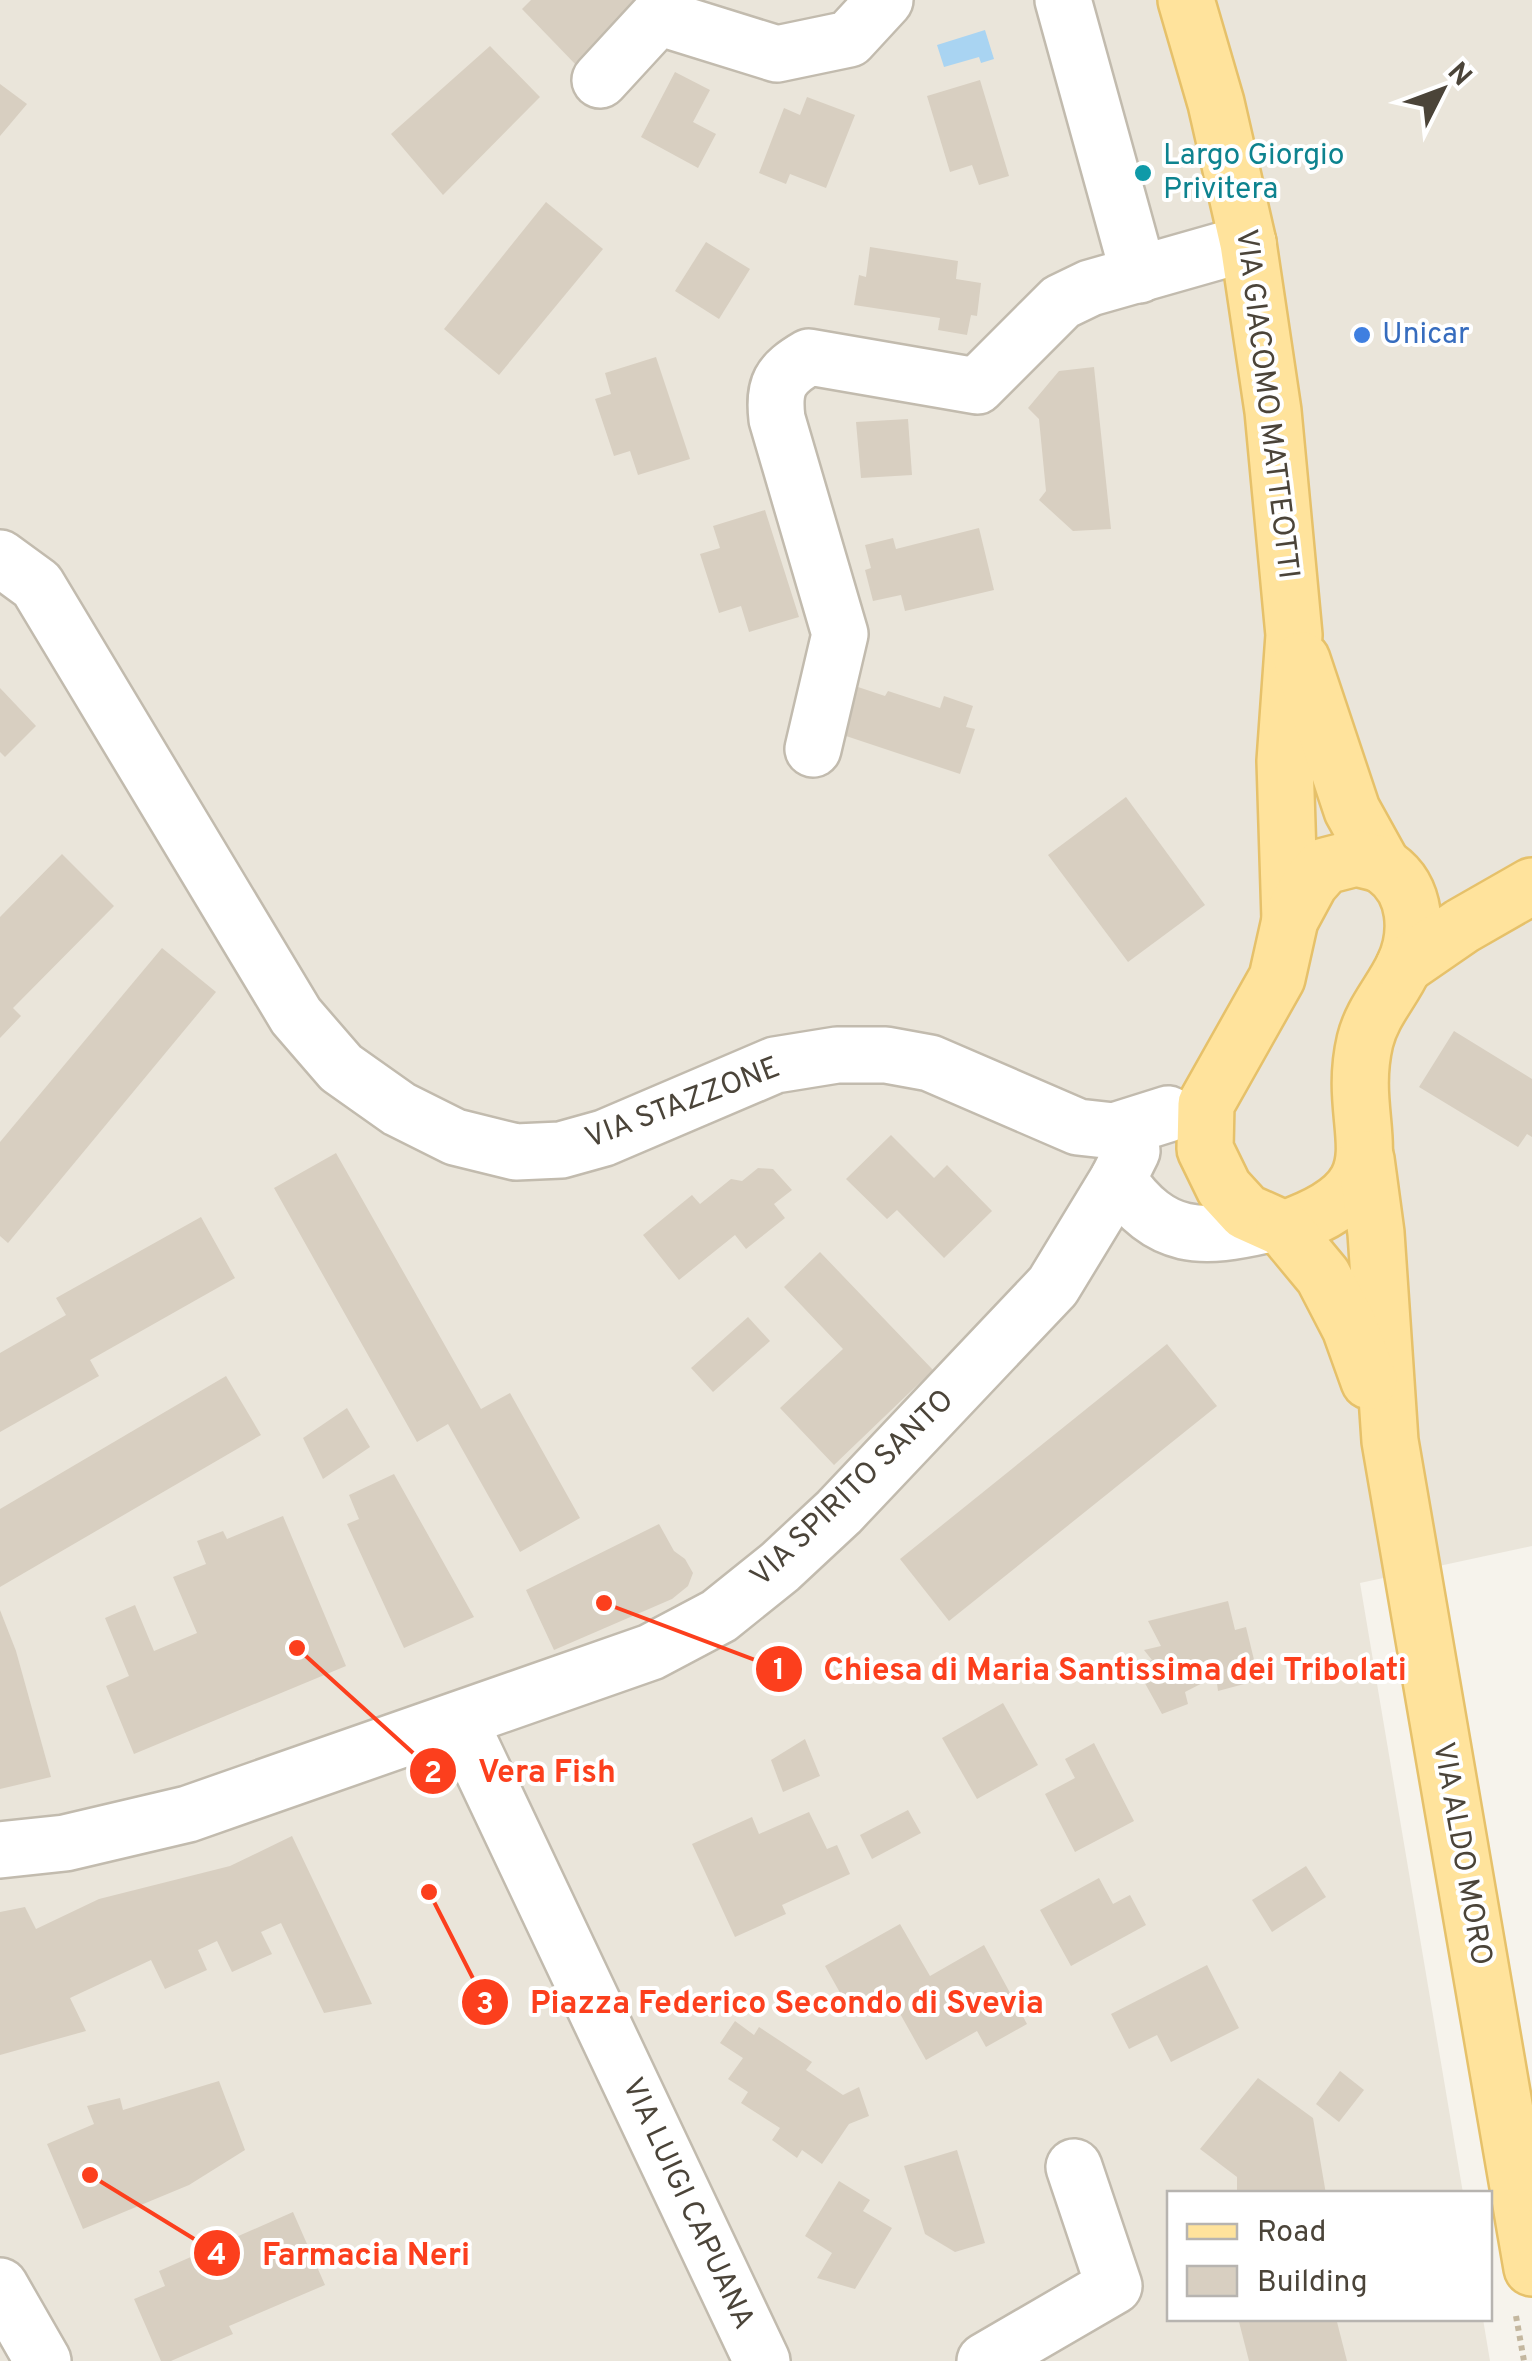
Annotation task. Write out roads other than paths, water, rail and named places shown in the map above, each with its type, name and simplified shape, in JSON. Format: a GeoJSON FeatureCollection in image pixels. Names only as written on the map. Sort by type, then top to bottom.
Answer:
{"type":"FeatureCollection","features":[{"type":"Feature","properties":{"kind":"main road","name":"VIA GIACOMO MATTEOTTI"},"geometry":{"type":"LineString","coordinates":[[1186,0],[1216,103],[1248,242],[1272,411],[1294,635]]}},
{"type":"Feature","properties":{"kind":"main road"},"geometry":{"type":"LineString","coordinates":[[1294,635],[1352,810],[1411,903],[1414,935],[1404,966],[1369,1023],[1361,1057],[1390,1441]]}},
{"type":"Feature","properties":{"kind":"main road"},"geometry":{"type":"LineString","coordinates":[[1294,635],[1285,761],[1290,920],[1277,978],[1206,1104],[1205,1149],[1224,1188],[1246,1212],[1277,1226],[1323,1276],[1350,1328],[1390,1441]]}},
{"type":"Feature","properties":{"kind":"main road"},"geometry":{"type":"LineString","coordinates":[[1290,920],[1325,866],[1356,858],[1433,895],[1458,898],[1527,888]]}},
{"type":"Feature","properties":{"kind":"main road"},"geometry":{"type":"LineString","coordinates":[[1404,966],[1527,888]]}},
{"type":"Feature","properties":{"kind":"main road"},"geometry":{"type":"LineString","coordinates":[[1277,1226],[1332,1210],[1352,1190],[1366,1159]]}},
{"type":"Feature","properties":{"kind":"main road","name":"VIA ALDO MORO"},"geometry":{"type":"LineString","coordinates":[[1390,1441],[1532,2268]]}},
{"type":"Feature","properties":{"kind":"street"},"geometry":{"type":"LineString","coordinates":[[600,80],[658,17],[777,54],[848,39],[885,0]]}},
{"type":"Feature","properties":{"kind":"street"},"geometry":{"type":"LineString","coordinates":[[1063,0],[1138,275]]}},
{"type":"Feature","properties":{"kind":"street"},"geometry":{"type":"LineString","coordinates":[[813,749],[840,634],[776,419],[774,395],[788,370],[809,356],[978,386],[1061,302],[1090,288],[1248,242]]}},
{"type":"Feature","properties":{"kind":"street","name":"VIA STAZZONE"},"geometry":{"type":"LineString","coordinates":[[0,558],[37,585],[296,1016],[341,1068],[398,1109],[455,1137],[516,1152],[561,1150],[604,1138],[775,1065],[837,1054],[886,1055],[930,1063],[1078,1127],[1114,1130],[1168,1114]]}},
{"type":"Feature","properties":{"kind":"street"},"geometry":{"type":"LineString","coordinates":[[1052,1286],[1131,1152],[1168,1114],[1224,1070]]}},
{"type":"Feature","properties":{"kind":"street"},"geometry":{"type":"LineString","coordinates":[[1118,1179],[1138,1208],[1162,1224],[1193,1232],[1226,1234],[1277,1226]]}},
{"type":"Feature","properties":{"kind":"street"},"geometry":{"type":"LineString","coordinates":[[1052,1286],[1123,1237],[1162,1224]]}},
{"type":"Feature","properties":{"kind":"street","name":"VIA SPIRITO SANTO"},"geometry":{"type":"LineString","coordinates":[[0,1850],[65,1844],[188,1814],[651,1652],[719,1616],[780,1568],[839,1512],[1052,1286]]}},
{"type":"Feature","properties":{"kind":"street","name":"VIA LUIGI CAPUANA"},"geometry":{"type":"LineString","coordinates":[[459,1720],[762,2361]]}},
{"type":"Feature","properties":{"kind":"street"},"geometry":{"type":"LineString","coordinates":[[985,2361],[1114,2286],[1074,2167]]}},
{"type":"Feature","properties":{"kind":"street"},"geometry":{"type":"LineString","coordinates":[[0,2286],[43,2361]]}},
{"type":"Feature","properties":{"kind":"water"},"geometry":{"type":"Polygon","coordinates":[[[985,30],[994,59],[981,63],[979,57],[944,67],[937,45],[985,30]]]}},
{"type":"Feature","properties":{"kind":"place","name":"Largo Giorgio Privitera"},"geometry":{"type":"Point","coordinates":[1143,173]}},
{"type":"Feature","properties":{"kind":"place","name":"Unicar"},"geometry":{"type":"Point","coordinates":[1362,335]}},
{"type":"Feature","properties":{"kind":"place","name":"Chiesa di Maria Santissima dei Tribolati"},"geometry":{"type":"Point","coordinates":[604,1603]}},
{"type":"Feature","properties":{"kind":"place","name":"Vera Fish"},"geometry":{"type":"Point","coordinates":[297,1648]}},
{"type":"Feature","properties":{"kind":"place","name":"Piazza Federico Secondo di Svevia"},"geometry":{"type":"Point","coordinates":[429,1892]}},
{"type":"Feature","properties":{"kind":"place","name":"Farmacia Neri"},"geometry":{"type":"Point","coordinates":[90,2175]}}]}
